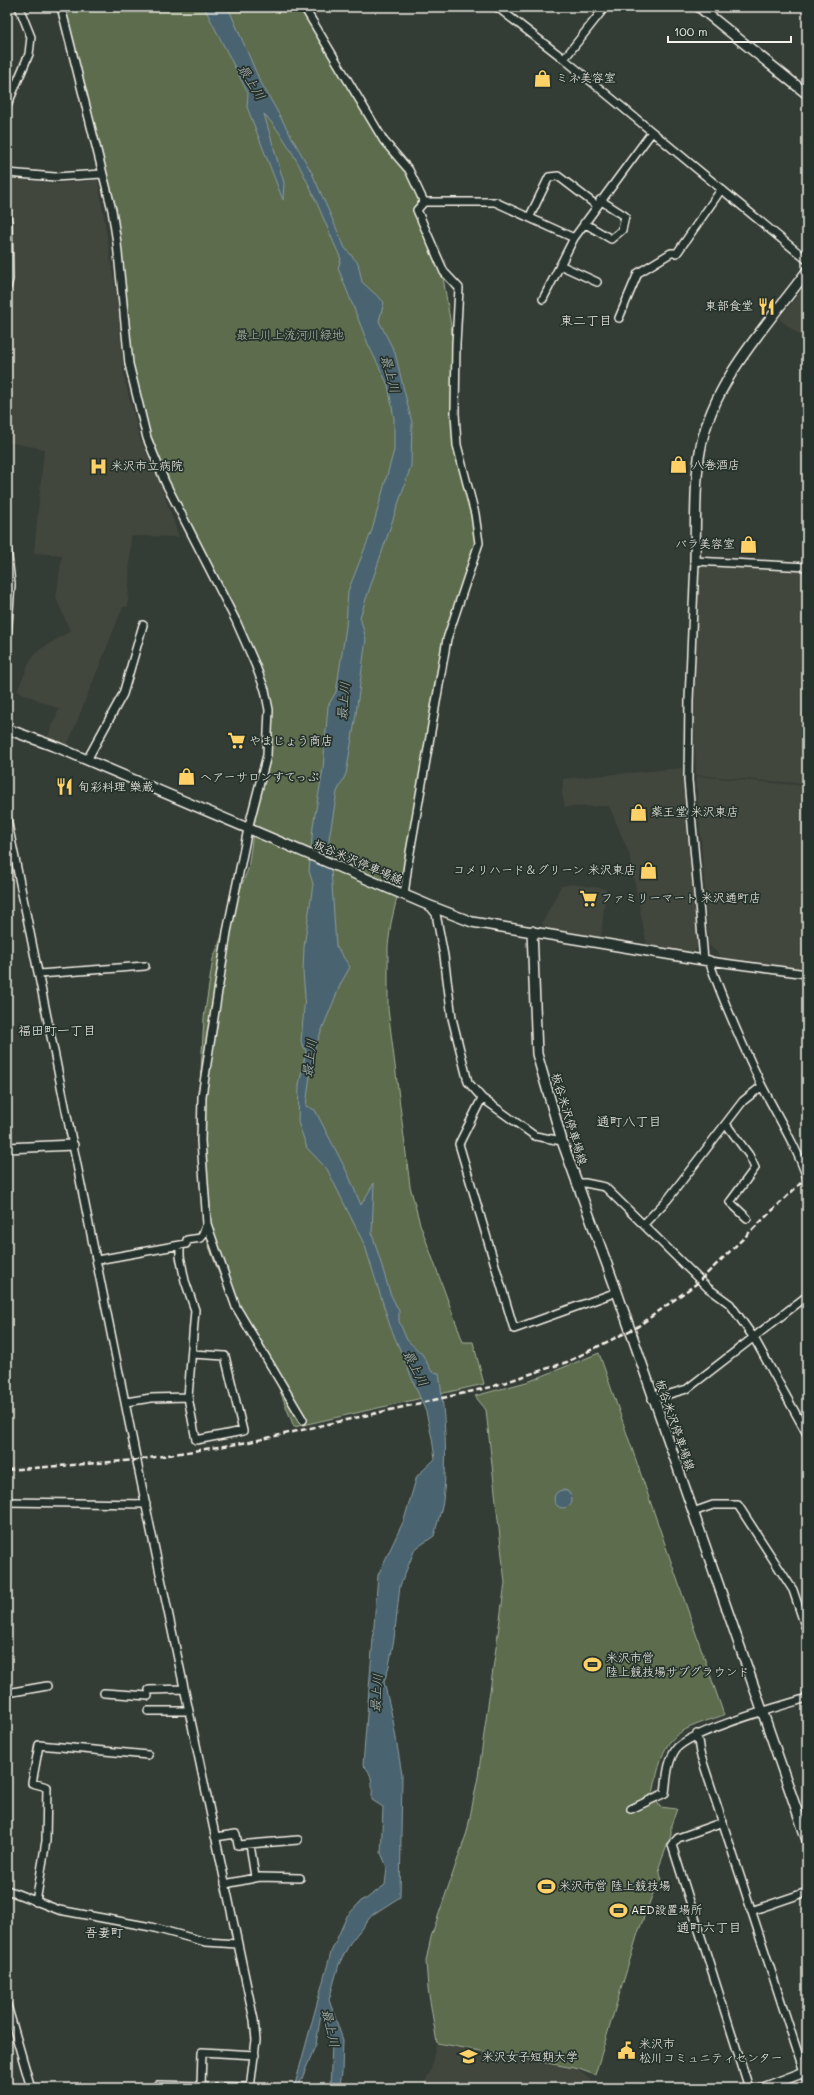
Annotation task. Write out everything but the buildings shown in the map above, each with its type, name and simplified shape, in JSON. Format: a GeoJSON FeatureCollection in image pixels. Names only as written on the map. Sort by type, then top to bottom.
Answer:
{"type":"FeatureCollection","features":[{"type":"Feature","properties":{"kind":"main road"},"geometry":{"type":"LineString","coordinates":[[699,7],[807,94]]}},
{"type":"Feature","properties":{"kind":"main road"},"geometry":{"type":"LineString","coordinates":[[695,561],[700,448],[708,419],[727,379],[807,271]]}},
{"type":"Feature","properties":{"kind":"main road","name":"板谷米沢停車場線"},"geometry":{"type":"LineString","coordinates":[[7,729],[46,742],[248,829],[472,922],[532,931],[537,1054],[562,1141],[807,1840]]}},
{"type":"Feature","properties":{"kind":"main road"},"geometry":{"type":"LineString","coordinates":[[532,931],[706,960]]}},
{"type":"Feature","properties":{"kind":"main road"},"geometry":{"type":"LineString","coordinates":[[7,1148],[73,1145]]}},
{"type":"Feature","properties":{"kind":"main road"},"geometry":{"type":"LineString","coordinates":[[763,2088],[805,2072]]}},
{"type":"Feature","properties":{"kind":"street"},"geometry":{"type":"LineString","coordinates":[[7,106],[29,54],[31,37],[19,7]]}},
{"type":"Feature","properties":{"kind":"street"},"geometry":{"type":"LineString","coordinates":[[61,7],[112,210],[117,243],[129,364],[147,438],[165,482],[236,622],[265,690],[269,710],[267,754],[248,829],[227,932],[202,1096],[201,1141],[207,1224],[236,1307],[303,1420]]}},
{"type":"Feature","properties":{"kind":"street"},"geometry":{"type":"LineString","coordinates":[[304,7],[384,141],[409,170],[424,202]]}},
{"type":"Feature","properties":{"kind":"street"},"geometry":{"type":"LineString","coordinates":[[497,7],[564,59],[807,260]]}},
{"type":"Feature","properties":{"kind":"street"},"geometry":{"type":"LineString","coordinates":[[564,59],[605,7]]}},
{"type":"Feature","properties":{"kind":"street"},"geometry":{"type":"LineString","coordinates":[[543,299],[574,238],[598,202],[652,132]]}},
{"type":"Feature","properties":{"kind":"street"},"geometry":{"type":"LineString","coordinates":[[7,174],[55,177],[102,174]]}},
{"type":"Feature","properties":{"kind":"street"},"geometry":{"type":"LineString","coordinates":[[530,216],[550,177],[558,176],[598,202],[625,216],[622,230],[611,239],[584,223]]}},
{"type":"Feature","properties":{"kind":"street"},"geometry":{"type":"LineString","coordinates":[[619,318],[638,273],[671,253],[677,253],[721,190]]}},
{"type":"Feature","properties":{"kind":"street"},"geometry":{"type":"LineString","coordinates":[[400,893],[408,864],[447,639],[479,543],[475,514],[457,445],[455,413],[456,344],[459,288],[444,272],[417,210],[424,202],[495,202],[530,216],[574,238]]}},
{"type":"Feature","properties":{"kind":"street"},"geometry":{"type":"LineString","coordinates":[[7,204],[9,279],[7,287]]}},
{"type":"Feature","properties":{"kind":"street"},"geometry":{"type":"LineString","coordinates":[[560,265],[597,282]]}},
{"type":"Feature","properties":{"kind":"street"},"geometry":{"type":"LineString","coordinates":[[7,548],[11,584],[7,637]]}},
{"type":"Feature","properties":{"kind":"street"},"geometry":{"type":"LineString","coordinates":[[807,567],[695,561],[689,700],[688,780],[706,960],[728,1013],[762,1086],[805,1161],[807,1178]]}},
{"type":"Feature","properties":{"kind":"street"},"geometry":{"type":"LineString","coordinates":[[87,760],[123,694],[143,625]]}},
{"type":"Feature","properties":{"kind":"street"},"geometry":{"type":"LineString","coordinates":[[7,819],[184,1689],[254,2020],[255,2055],[250,2088],[157,2085]]}},
{"type":"Feature","properties":{"kind":"street"},"geometry":{"type":"LineString","coordinates":[[428,905],[436,914],[444,956],[452,1018],[468,1082],[482,1098],[535,1136],[562,1141]]}},
{"type":"Feature","properties":{"kind":"street"},"geometry":{"type":"LineString","coordinates":[[706,960],[807,974]]}},
{"type":"Feature","properties":{"kind":"street"},"geometry":{"type":"LineString","coordinates":[[39,974],[145,966]]}},
{"type":"Feature","properties":{"kind":"street"},"geometry":{"type":"LineString","coordinates":[[644,1224],[668,1199],[743,1101],[762,1086]]}},
{"type":"Feature","properties":{"kind":"street"},"geometry":{"type":"LineString","coordinates":[[482,1098],[460,1144],[514,1329],[616,1292]]}},
{"type":"Feature","properties":{"kind":"street"},"geometry":{"type":"LineString","coordinates":[[726,1124],[749,1155],[755,1168],[730,1202],[747,1218]]}},
{"type":"Feature","properties":{"kind":"street"},"geometry":{"type":"LineString","coordinates":[[576,1183],[585,1183],[605,1187],[708,1288],[730,1304],[754,1338],[807,1434]]}},
{"type":"Feature","properties":{"kind":"street"},"geometry":{"type":"LineString","coordinates":[[97,1260],[186,1244],[187,1240],[201,1238],[207,1224]]}},
{"type":"Feature","properties":{"kind":"street"},"geometry":{"type":"LineString","coordinates":[[180,1245],[180,1256],[184,1275],[195,1310],[188,1397],[196,1440],[243,1431],[225,1356],[192,1354]]}},
{"type":"Feature","properties":{"kind":"street"},"geometry":{"type":"LineString","coordinates":[[652,1399],[687,1389],[807,1296]]}},
{"type":"Feature","properties":{"kind":"street"},"geometry":{"type":"LineString","coordinates":[[126,1402],[151,1398],[188,1397]]}},
{"type":"Feature","properties":{"kind":"street"},"geometry":{"type":"LineString","coordinates":[[7,1502],[146,1504]]}},
{"type":"Feature","properties":{"kind":"street"},"geometry":{"type":"LineString","coordinates":[[693,1512],[713,1505],[738,1505],[793,1590],[807,1632]]}},
{"type":"Feature","properties":{"kind":"street"},"geometry":{"type":"LineString","coordinates":[[7,1693],[47,1686]]}},
{"type":"Feature","properties":{"kind":"street"},"geometry":{"type":"LineString","coordinates":[[104,1693],[149,1693],[184,1689]]}},
{"type":"Feature","properties":{"kind":"street"},"geometry":{"type":"LineString","coordinates":[[631,1809],[665,1793],[668,1764],[677,1748],[697,1734],[807,1698]]}},
{"type":"Feature","properties":{"kind":"street"},"geometry":{"type":"LineString","coordinates":[[148,1711],[189,1710]]}},
{"type":"Feature","properties":{"kind":"street"},"geometry":{"type":"LineString","coordinates":[[697,1734],[700,1753],[807,2081]]}},
{"type":"Feature","properties":{"kind":"street"},"geometry":{"type":"LineString","coordinates":[[36,1902],[46,1841],[47,1787],[32,1783],[39,1745],[148,1755]]}},
{"type":"Feature","properties":{"kind":"street"},"geometry":{"type":"LineString","coordinates":[[722,1822],[678,1838],[672,1845],[749,2088]]}},
{"type":"Feature","properties":{"kind":"street"},"geometry":{"type":"LineString","coordinates":[[215,1837],[236,1834],[238,1845],[298,1840]]}},
{"type":"Feature","properties":{"kind":"street"},"geometry":{"type":"LineString","coordinates":[[250,1844],[255,1878]]}},
{"type":"Feature","properties":{"kind":"street"},"geometry":{"type":"LineString","coordinates":[[225,1884],[255,1878],[300,1878]]}},
{"type":"Feature","properties":{"kind":"street"},"geometry":{"type":"LineString","coordinates":[[7,1890],[59,1910],[151,1927],[206,1942],[238,1944]]}},
{"type":"Feature","properties":{"kind":"street"},"geometry":{"type":"LineString","coordinates":[[751,1911],[807,1892]]}},
{"type":"Feature","properties":{"kind":"street"},"geometry":{"type":"LineString","coordinates":[[7,2010],[31,2088]]}},
{"type":"Feature","properties":{"kind":"street"},"geometry":{"type":"LineString","coordinates":[[201,2086],[202,2052],[255,2055]]}},
{"type":"Feature","properties":{"kind":"shaded area","name":"米沢市立病院"},"geometry":{"type":"Polygon","coordinates":[[[21,179],[53,184],[98,180],[117,299],[124,377],[140,439],[160,483],[179,537],[131,536],[128,606],[123,607],[67,746],[47,738],[59,709],[17,691],[31,659],[39,650],[70,631],[56,598],[62,555],[34,553],[44,449],[7,442],[7,307],[14,275],[9,180],[21,179]]]}},
{"type":"Feature","properties":{"kind":"shaded area"},"geometry":{"type":"Polygon","coordinates":[[[807,284],[807,339],[806,340],[779,319],[807,284]]]}},
{"type":"Feature","properties":{"kind":"shaded area"},"geometry":{"type":"Polygon","coordinates":[[[699,566],[807,572],[807,784],[696,775],[694,700],[699,566]]]}},
{"type":"Feature","properties":{"kind":"shaded area"},"geometry":{"type":"Polygon","coordinates":[[[682,768],[699,947],[691,954],[647,946],[629,853],[609,806],[565,807],[562,794],[563,779],[682,768]]]}},
{"type":"Feature","properties":{"kind":"shaded area"},"geometry":{"type":"Polygon","coordinates":[[[696,776],[807,786],[807,971],[725,960],[709,945],[696,776]]]}},
{"type":"Feature","properties":{"kind":"shaded area","name":"ファミリーマート 米沢通町店"},"geometry":{"type":"Polygon","coordinates":[[[572,884],[606,889],[601,938],[546,929],[542,924],[561,886],[572,884]]]}},
{"type":"Feature","properties":{"kind":"shaded area","name":"米沢女子短期大学"},"geometry":{"type":"Polygon","coordinates":[[[436,2044],[578,2070],[592,2081],[586,2088],[422,2088],[431,2069],[436,2044]]]}},
{"type":"Feature","properties":{"kind":"green space","name":"最上川上流河川緑地"},"geometry":{"type":"Polygon","coordinates":[[[63,7],[302,7],[382,144],[407,174],[421,201],[415,210],[442,271],[454,344],[452,413],[476,542],[446,638],[405,863],[391,923],[388,946],[388,1009],[410,1186],[420,1224],[463,1342],[473,1342],[484,1384],[294,1427],[275,1378],[232,1308],[208,1244],[197,1141],[204,1018],[213,959],[248,869],[255,819],[270,755],[273,710],[257,663],[158,462],[145,422],[132,364],[119,243],[63,7]]]}},
{"type":"Feature","properties":{"kind":"green space"},"geometry":{"type":"Polygon","coordinates":[[[599,1353],[724,1715],[691,1727],[680,1733],[666,1748],[661,1760],[653,1794],[660,1807],[677,1809],[671,1825],[671,1835],[659,1867],[663,1886],[655,1888],[638,1933],[595,2075],[579,2069],[437,2043],[428,1989],[426,1961],[431,1937],[467,1832],[478,1777],[505,1583],[486,1410],[475,1396],[530,1381],[599,1353]]]}},
{"type":"Feature","properties":{"kind":"water","name":"最上川"},"geometry":{"type":"Polygon","coordinates":[[[204,7],[228,7],[259,79],[312,173],[345,248],[358,263],[362,282],[384,302],[379,321],[395,353],[412,423],[411,466],[360,617],[366,639],[355,721],[346,774],[337,792],[329,839],[336,946],[350,967],[341,983],[313,1052],[306,1106],[315,1110],[348,1174],[361,1205],[374,1183],[372,1233],[390,1293],[399,1311],[399,1321],[407,1340],[422,1354],[432,1372],[439,1373],[446,1453],[445,1485],[443,1501],[434,1536],[415,1549],[400,1586],[394,1639],[389,1666],[384,1682],[393,1720],[402,1775],[400,1897],[372,1915],[350,1943],[339,1964],[329,2000],[343,2040],[342,2073],[339,2088],[330,2088],[332,2044],[327,2035],[326,2018],[322,2009],[316,2044],[298,2088],[294,2088],[331,1952],[347,1916],[363,1899],[366,1899],[385,1885],[387,1867],[381,1853],[383,1807],[372,1800],[371,1777],[363,1765],[378,1575],[404,1520],[417,1476],[435,1459],[426,1412],[390,1326],[365,1246],[327,1169],[307,1148],[298,1122],[299,1085],[306,1051],[301,1042],[305,996],[303,972],[304,947],[313,884],[309,871],[313,826],[323,769],[328,706],[336,692],[346,627],[348,591],[372,530],[394,450],[394,418],[388,385],[368,344],[338,268],[341,259],[308,183],[288,145],[264,114],[284,183],[283,200],[247,107],[248,93],[204,7]]]}},
{"type":"Feature","properties":{"kind":"water"},"geometry":{"type":"Polygon","coordinates":[[[563,1490],[569,1493],[572,1499],[569,1505],[563,1508],[557,1505],[554,1499],[557,1493],[563,1490]]]}},
{"type":"Feature","properties":{"kind":"railway"},"geometry":{"type":"LineString","coordinates":[[7,1470],[137,1460],[249,1442],[491,1387],[567,1362],[637,1327],[696,1284],[807,1177]]}},
{"type":"Feature","properties":{"kind":"place","name":"ミネ美容室"},"geometry":{"type":"Point","coordinates":[543,78]}},
{"type":"Feature","properties":{"kind":"place","name":"東部食堂"},"geometry":{"type":"Point","coordinates":[766,306]}},
{"type":"Feature","properties":{"kind":"place","name":"八巻酒店"},"geometry":{"type":"Point","coordinates":[679,465]}},
{"type":"Feature","properties":{"kind":"place","name":"米沢市立病院"},"geometry":{"type":"Point","coordinates":[98,466]}},
{"type":"Feature","properties":{"kind":"place","name":"バラ美容室"},"geometry":{"type":"Point","coordinates":[748,544]}},
{"type":"Feature","properties":{"kind":"place","name":"やまじょう商店"},"geometry":{"type":"Point","coordinates":[236,741]}},
{"type":"Feature","properties":{"kind":"place","name":"ヘアーサロンすてっぷ"},"geometry":{"type":"Point","coordinates":[187,777]}},
{"type":"Feature","properties":{"kind":"place","name":"旬彩料理 樂蔵"},"geometry":{"type":"Point","coordinates":[65,787]}},
{"type":"Feature","properties":{"kind":"place","name":"薬王堂 米沢東店"},"geometry":{"type":"Point","coordinates":[638,812]}},
{"type":"Feature","properties":{"kind":"place","name":"コメリハード＆グリーン 米沢東店"},"geometry":{"type":"Point","coordinates":[649,870]}},
{"type":"Feature","properties":{"kind":"place","name":"ファミリーマート 米沢通町店"},"geometry":{"type":"Point","coordinates":[588,898]}},
{"type":"Feature","properties":{"kind":"place","name":"米沢市営 陸上競技場サブグラウンド"},"geometry":{"type":"Point","coordinates":[593,1665]}},
{"type":"Feature","properties":{"kind":"place","name":"米沢市営 陸上競技場"},"geometry":{"type":"Point","coordinates":[546,1886]}},
{"type":"Feature","properties":{"kind":"place","name":"AED設置場所"},"geometry":{"type":"Point","coordinates":[618,1910]}},
{"type":"Feature","properties":{"kind":"place","name":"米沢市 松川コミュニティセンター"},"geometry":{"type":"Point","coordinates":[626,2051]}},
{"type":"Feature","properties":{"kind":"place","name":"米沢女子短期大学"},"geometry":{"type":"Point","coordinates":[469,2057]}},
{"type":"Feature","properties":{"kind":"district","name":"東二丁目"},"geometry":{"type":"Point","coordinates":[586,320]}},
{"type":"Feature","properties":{"kind":"district","name":"福田町一丁目"},"geometry":{"type":"Point","coordinates":[57,1030]}},
{"type":"Feature","properties":{"kind":"district","name":"通町八丁目"},"geometry":{"type":"Point","coordinates":[629,1121]}},
{"type":"Feature","properties":{"kind":"district","name":"通町六丁目"},"geometry":{"type":"Point","coordinates":[709,1927]}},
{"type":"Feature","properties":{"kind":"district","name":"吾妻町"},"geometry":{"type":"Point","coordinates":[104,1932]}}]}
